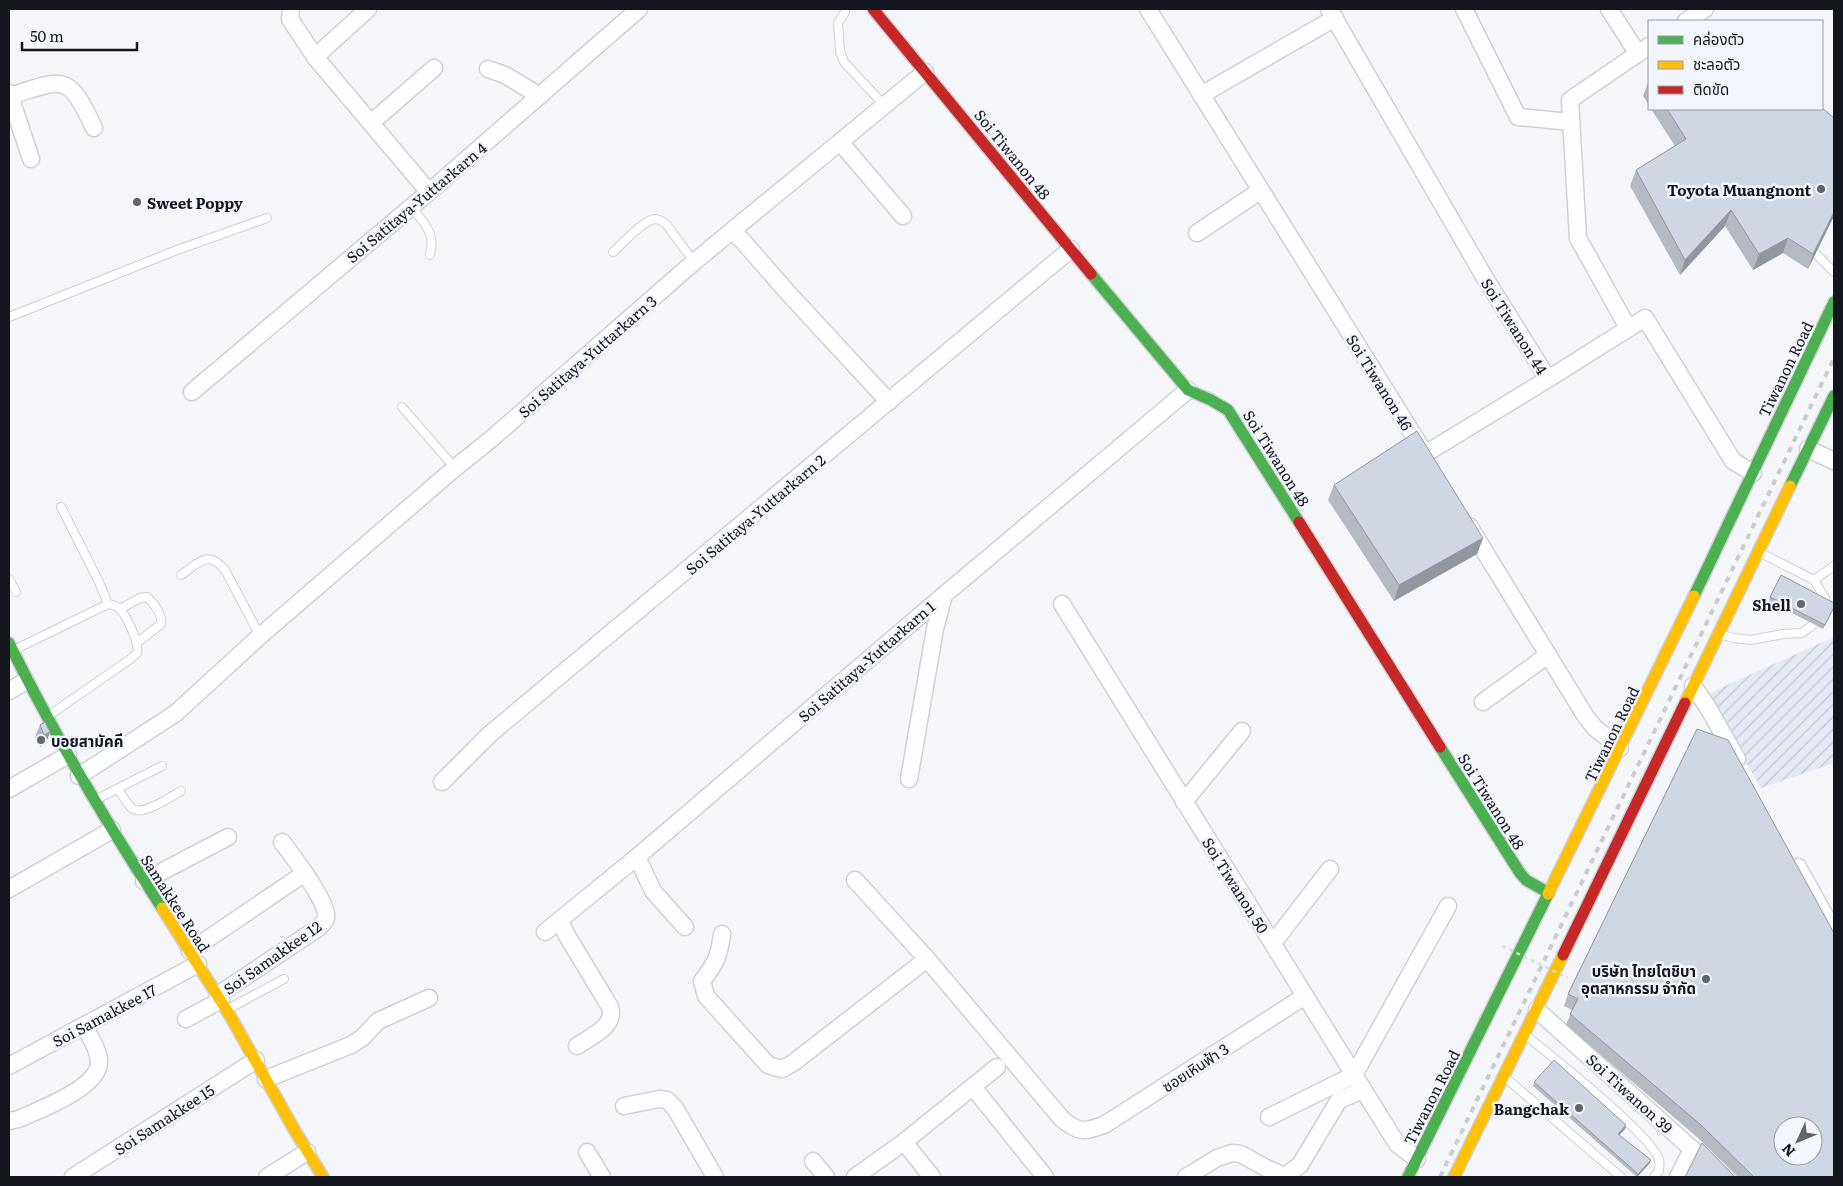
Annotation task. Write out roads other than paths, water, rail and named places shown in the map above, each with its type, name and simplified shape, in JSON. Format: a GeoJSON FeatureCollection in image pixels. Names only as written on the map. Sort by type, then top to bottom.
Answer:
{"type":"FeatureCollection","features":[{"type":"Feature","properties":{"kind":"main road","name":"Soi Tiwanon 48"},"geometry":{"type":"LineString","coordinates":[[873,9],[1188,390],[1228,410],[1520,873],[1526,880],[1549,893]]}},
{"type":"Feature","properties":{"kind":"main road","name":"Tiwanon Road"},"geometry":{"type":"LineString","coordinates":[[1408,1177],[1620,748],[1649,703],[1753,473],[1834,302]]}},
{"type":"Feature","properties":{"kind":"main road"},"geometry":{"type":"LineString","coordinates":[[1454,1177],[1537,1010],[1674,716],[1693,686],[1834,396]]}},
{"type":"Feature","properties":{"kind":"main road","name":"Samakkee Road"},"geometry":{"type":"LineString","coordinates":[[11,647],[26,681],[93,801],[222,1002],[323,1177]]}},
{"type":"Feature","properties":{"kind":"street"},"geometry":{"type":"LineString","coordinates":[[291,9],[290,19],[315,57],[429,192]]}},
{"type":"Feature","properties":{"kind":"street"},"geometry":{"type":"LineString","coordinates":[[315,57],[368,9]]}},
{"type":"Feature","properties":{"kind":"street","name":"Soi Satitaya-Yuttarkarn 4"},"geometry":{"type":"LineString","coordinates":[[192,392],[429,192],[639,9]]}},
{"type":"Feature","properties":{"kind":"street","name":"Soi Tiwanon 46"},"geometry":{"type":"LineString","coordinates":[[1148,9],[1436,471]]}},
{"type":"Feature","properties":{"kind":"street"},"geometry":{"type":"LineString","coordinates":[[1464,9],[1518,117],[1571,122]]}},
{"type":"Feature","properties":{"kind":"street"},"geometry":{"type":"LineString","coordinates":[[1609,9],[1644,50],[1570,100],[1571,122],[1578,238],[1628,328]]}},
{"type":"Feature","properties":{"kind":"street"},"geometry":{"type":"LineString","coordinates":[[1688,20],[1705,9]]}},
{"type":"Feature","properties":{"kind":"street"},"geometry":{"type":"LineString","coordinates":[[1201,95],[1332,13]]}},
{"type":"Feature","properties":{"kind":"street","name":"Soi Tiwanon 44"},"geometry":{"type":"LineString","coordinates":[[1332,13],[1485,278],[1548,379],[1645,318],[1733,461],[1753,473]]}},
{"type":"Feature","properties":{"kind":"street"},"geometry":{"type":"LineString","coordinates":[[371,123],[434,68]]}},
{"type":"Feature","properties":{"kind":"street"},"geometry":{"type":"LineString","coordinates":[[488,69],[505,75],[540,96]]}},
{"type":"Feature","properties":{"kind":"street","name":"Soi Satitaya-Yuttarkarn 3"},"geometry":{"type":"LineString","coordinates":[[79,776],[167,720],[256,640],[694,262],[925,72]]}},
{"type":"Feature","properties":{"kind":"street"},"geometry":{"type":"LineString","coordinates":[[31,159],[9,95],[53,83],[62,84],[69,87],[82,101],[94,128]]}},
{"type":"Feature","properties":{"kind":"street"},"geometry":{"type":"LineString","coordinates":[[840,142],[904,216]]}},
{"type":"Feature","properties":{"kind":"street"},"geometry":{"type":"LineString","coordinates":[[1197,233],[1260,191]]}},
{"type":"Feature","properties":{"kind":"street"},"geometry":{"type":"LineString","coordinates":[[733,230],[789,294],[889,402]]}},
{"type":"Feature","properties":{"kind":"street","name":"Soi Satitaya-Yuttarkarn 2"},"geometry":{"type":"LineString","coordinates":[[442,782],[490,734],[1071,249]]}},
{"type":"Feature","properties":{"kind":"street"},"geometry":{"type":"LineString","coordinates":[[1425,454],[1548,379]]}},
{"type":"Feature","properties":{"kind":"street","name":"Soi Satitaya-Yuttarkarn 1"},"geometry":{"type":"LineString","coordinates":[[545,932],[637,857],[1188,390]]}},
{"type":"Feature","properties":{"kind":"street"},"geometry":{"type":"LineString","coordinates":[[1808,449],[1834,461]]}},
{"type":"Feature","properties":{"kind":"street"},"geometry":{"type":"LineString","coordinates":[[1461,513],[1595,728],[1620,748]]}},
{"type":"Feature","properties":{"kind":"street"},"geometry":{"type":"LineString","coordinates":[[909,779],[935,628],[944,595]]}},
{"type":"Feature","properties":{"kind":"street","name":"Soi Tiwanon 50"},"geometry":{"type":"LineString","coordinates":[[1062,604],[1397,1144],[1417,1159]]}},
{"type":"Feature","properties":{"kind":"street"},"geometry":{"type":"LineString","coordinates":[[1483,702],[1548,655]]}},
{"type":"Feature","properties":{"kind":"street"},"geometry":{"type":"LineString","coordinates":[[9,691],[26,681]]}},
{"type":"Feature","properties":{"kind":"street"},"geometry":{"type":"LineString","coordinates":[[1693,686],[1707,706],[1746,776]]}},
{"type":"Feature","properties":{"kind":"street"},"geometry":{"type":"LineString","coordinates":[[1184,802],[1242,732]]}},
{"type":"Feature","properties":{"kind":"street"},"geometry":{"type":"LineString","coordinates":[[9,790],[68,755]]}},
{"type":"Feature","properties":{"kind":"street"},"geometry":{"type":"LineString","coordinates":[[9,889],[112,830]]}},
{"type":"Feature","properties":{"kind":"street"},"geometry":{"type":"LineString","coordinates":[[144,881],[228,837]]}},
{"type":"Feature","properties":{"kind":"street","name":"Soi Samakkee 12"},"geometry":{"type":"LineString","coordinates":[[222,1002],[326,920],[322,903],[305,873],[282,842]]}},
{"type":"Feature","properties":{"kind":"street"},"geometry":{"type":"LineString","coordinates":[[1790,854],[1834,932]]}},
{"type":"Feature","properties":{"kind":"street"},"geometry":{"type":"LineString","coordinates":[[637,857],[653,891],[685,927]]}},
{"type":"Feature","properties":{"kind":"street"},"geometry":{"type":"LineString","coordinates":[[1273,943],[1330,869]]}},
{"type":"Feature","properties":{"kind":"street","name":"Soi Samakkee 17"},"geometry":{"type":"LineString","coordinates":[[9,1066],[84,1026],[194,957],[305,873]]}},
{"type":"Feature","properties":{"kind":"street"},"geometry":{"type":"LineString","coordinates":[[722,934],[720,954],[714,966],[702,981],[706,996],[768,1065],[782,1069],[793,1063],[927,959],[855,880]]}},
{"type":"Feature","properties":{"kind":"street"},"geometry":{"type":"LineString","coordinates":[[1269,1117],[1354,1075],[1448,906]]}},
{"type":"Feature","properties":{"kind":"street"},"geometry":{"type":"LineString","coordinates":[[560,920],[566,934],[610,1007],[612,1014],[609,1024],[576,1046]]}},
{"type":"Feature","properties":{"kind":"street","name":"ซอยเหินฟ้า 3"},"geometry":{"type":"LineString","coordinates":[[927,959],[1062,1119],[1074,1129],[1081,1131],[1104,1125],[1305,996]]}},
{"type":"Feature","properties":{"kind":"street"},"geometry":{"type":"LineString","coordinates":[[266,1079],[351,1045],[362,1038],[378,1021],[429,998]]}},
{"type":"Feature","properties":{"kind":"street"},"geometry":{"type":"LineString","coordinates":[[186,1019],[222,1002]]}},
{"type":"Feature","properties":{"kind":"street","name":"Soi Tiwanon 39"},"geometry":{"type":"LineString","coordinates":[[1537,1010],[1723,1177]]}},
{"type":"Feature","properties":{"kind":"street"},"geometry":{"type":"LineString","coordinates":[[9,1121],[19,1119],[84,1087],[94,1077],[99,1063],[96,1050],[84,1026]]}},
{"type":"Feature","properties":{"kind":"street","name":"Soi Samakkee 15"},"geometry":{"type":"LineString","coordinates":[[73,1177],[256,1060]]}},
{"type":"Feature","properties":{"kind":"street"},"geometry":{"type":"LineString","coordinates":[[855,1177],[904,1142],[997,1067]]}},
{"type":"Feature","properties":{"kind":"street"},"geometry":{"type":"LineString","coordinates":[[973,1087],[1045,1177]]}},
{"type":"Feature","properties":{"kind":"street"},"geometry":{"type":"LineString","coordinates":[[1186,1177],[1217,1158],[1232,1153],[1241,1154],[1284,1176],[1300,1166],[1339,1100],[1363,1090]]}},
{"type":"Feature","properties":{"kind":"street"},"geometry":{"type":"LineString","coordinates":[[624,1106],[659,1099],[667,1100],[675,1108],[715,1177]]}},
{"type":"Feature","properties":{"kind":"street"},"geometry":{"type":"LineString","coordinates":[[904,1142],[932,1177]]}},
{"type":"Feature","properties":{"kind":"street"},"geometry":{"type":"LineString","coordinates":[[1678,1177],[1692,1149]]}},
{"type":"Feature","properties":{"kind":"street"},"geometry":{"type":"LineString","coordinates":[[267,1177],[307,1152]]}},
{"type":"Feature","properties":{"kind":"street"},"geometry":{"type":"LineString","coordinates":[[587,1152],[602,1177]]}},
{"type":"Feature","properties":{"kind":"street"},"geometry":{"type":"LineString","coordinates":[[813,1161],[826,1177]]}},
{"type":"Feature","properties":{"kind":"lane"},"geometry":{"type":"LineString","coordinates":[[845,12],[838,22],[840,51],[844,62],[884,106]]}},
{"type":"Feature","properties":{"kind":"lane"},"geometry":{"type":"LineString","coordinates":[[411,206],[432,235],[430,255]]}},
{"type":"Feature","properties":{"kind":"lane"},"geometry":{"type":"LineString","coordinates":[[9,317],[177,250],[267,218]]}},
{"type":"Feature","properties":{"kind":"lane"},"geometry":{"type":"LineString","coordinates":[[612,252],[645,223],[653,219],[661,220],[666,224],[694,262]]}},
{"type":"Feature","properties":{"kind":"lane"},"geometry":{"type":"LineString","coordinates":[[1816,254],[1834,272]]}},
{"type":"Feature","properties":{"kind":"lane"},"geometry":{"type":"LineString","coordinates":[[402,407],[455,468]]}},
{"type":"Feature","properties":{"kind":"lane"},"geometry":{"type":"LineString","coordinates":[[61,507],[108,604]]}},
{"type":"Feature","properties":{"kind":"lane"},"geometry":{"type":"LineString","coordinates":[[1718,634],[1752,640],[1783,634],[1802,633],[1819,620],[1825,598],[1814,580],[1759,552]]}},
{"type":"Feature","properties":{"kind":"lane"},"geometry":{"type":"LineString","coordinates":[[181,575],[203,560],[211,559],[218,561],[225,570],[256,640]]}},
{"type":"Feature","properties":{"kind":"lane"},"geometry":{"type":"LineString","coordinates":[[1814,580],[1834,566]]}},
{"type":"Feature","properties":{"kind":"lane"},"geometry":{"type":"LineString","coordinates":[[9,579],[16,592]]}},
{"type":"Feature","properties":{"kind":"lane"},"geometry":{"type":"LineString","coordinates":[[120,609],[140,598],[147,597],[152,601],[162,620],[161,624],[138,642]]}},
{"type":"Feature","properties":{"kind":"lane"},"geometry":{"type":"LineString","coordinates":[[11,647],[108,604],[120,609],[138,642],[137,652],[129,660],[46,716]]}},
{"type":"Feature","properties":{"kind":"lane"},"geometry":{"type":"LineString","coordinates":[[93,801],[162,766]]}},
{"type":"Feature","properties":{"kind":"lane"},"geometry":{"type":"LineString","coordinates":[[118,790],[133,809],[139,811],[147,810],[181,791]]}},
{"type":"Feature","properties":{"kind":"lane"},"geometry":{"type":"LineString","coordinates":[[222,1002],[284,979]]}},
{"type":"Feature","properties":{"kind":"lane"},"geometry":{"type":"LineString","coordinates":[[1524,1034],[1604,1100],[1639,1134],[1659,1159],[1659,1171],[1654,1177]]}},
{"type":"Feature","properties":{"kind":"lane"},"geometry":{"type":"LineString","coordinates":[[1504,1076],[1621,1177]]}},
{"type":"Feature","properties":{"kind":"lane"},"geometry":{"type":"LineString","coordinates":[[1598,1107],[1604,1100]]}},
{"type":"Feature","properties":{"kind":"lane"},"geometry":{"type":"LineString","coordinates":[[1573,1136],[1580,1129]]}},
{"type":"Feature","properties":{"kind":"railway"},"geometry":{"type":"LineString","coordinates":[[1440,1177],[1834,358]]}},
{"type":"Feature","properties":{"kind":"place","name":"Toyota Muangnont"},"geometry":{"type":"Point","coordinates":[1821,189]}},
{"type":"Feature","properties":{"kind":"place","name":"Sweet Poppy"},"geometry":{"type":"Point","coordinates":[137,202]}},
{"type":"Feature","properties":{"kind":"place","name":"Shell"},"geometry":{"type":"Point","coordinates":[1801,604]}},
{"type":"Feature","properties":{"kind":"place","name":"บอยสามัคคี"},"geometry":{"type":"Point","coordinates":[41,740]}},
{"type":"Feature","properties":{"kind":"place","name":"บริษัท ไทยโตชิบา อุตสาหกรรม จำกัด"},"geometry":{"type":"Point","coordinates":[1706,979]}},
{"type":"Feature","properties":{"kind":"place","name":"Bangchak"},"geometry":{"type":"Point","coordinates":[1579,1108]}}]}
